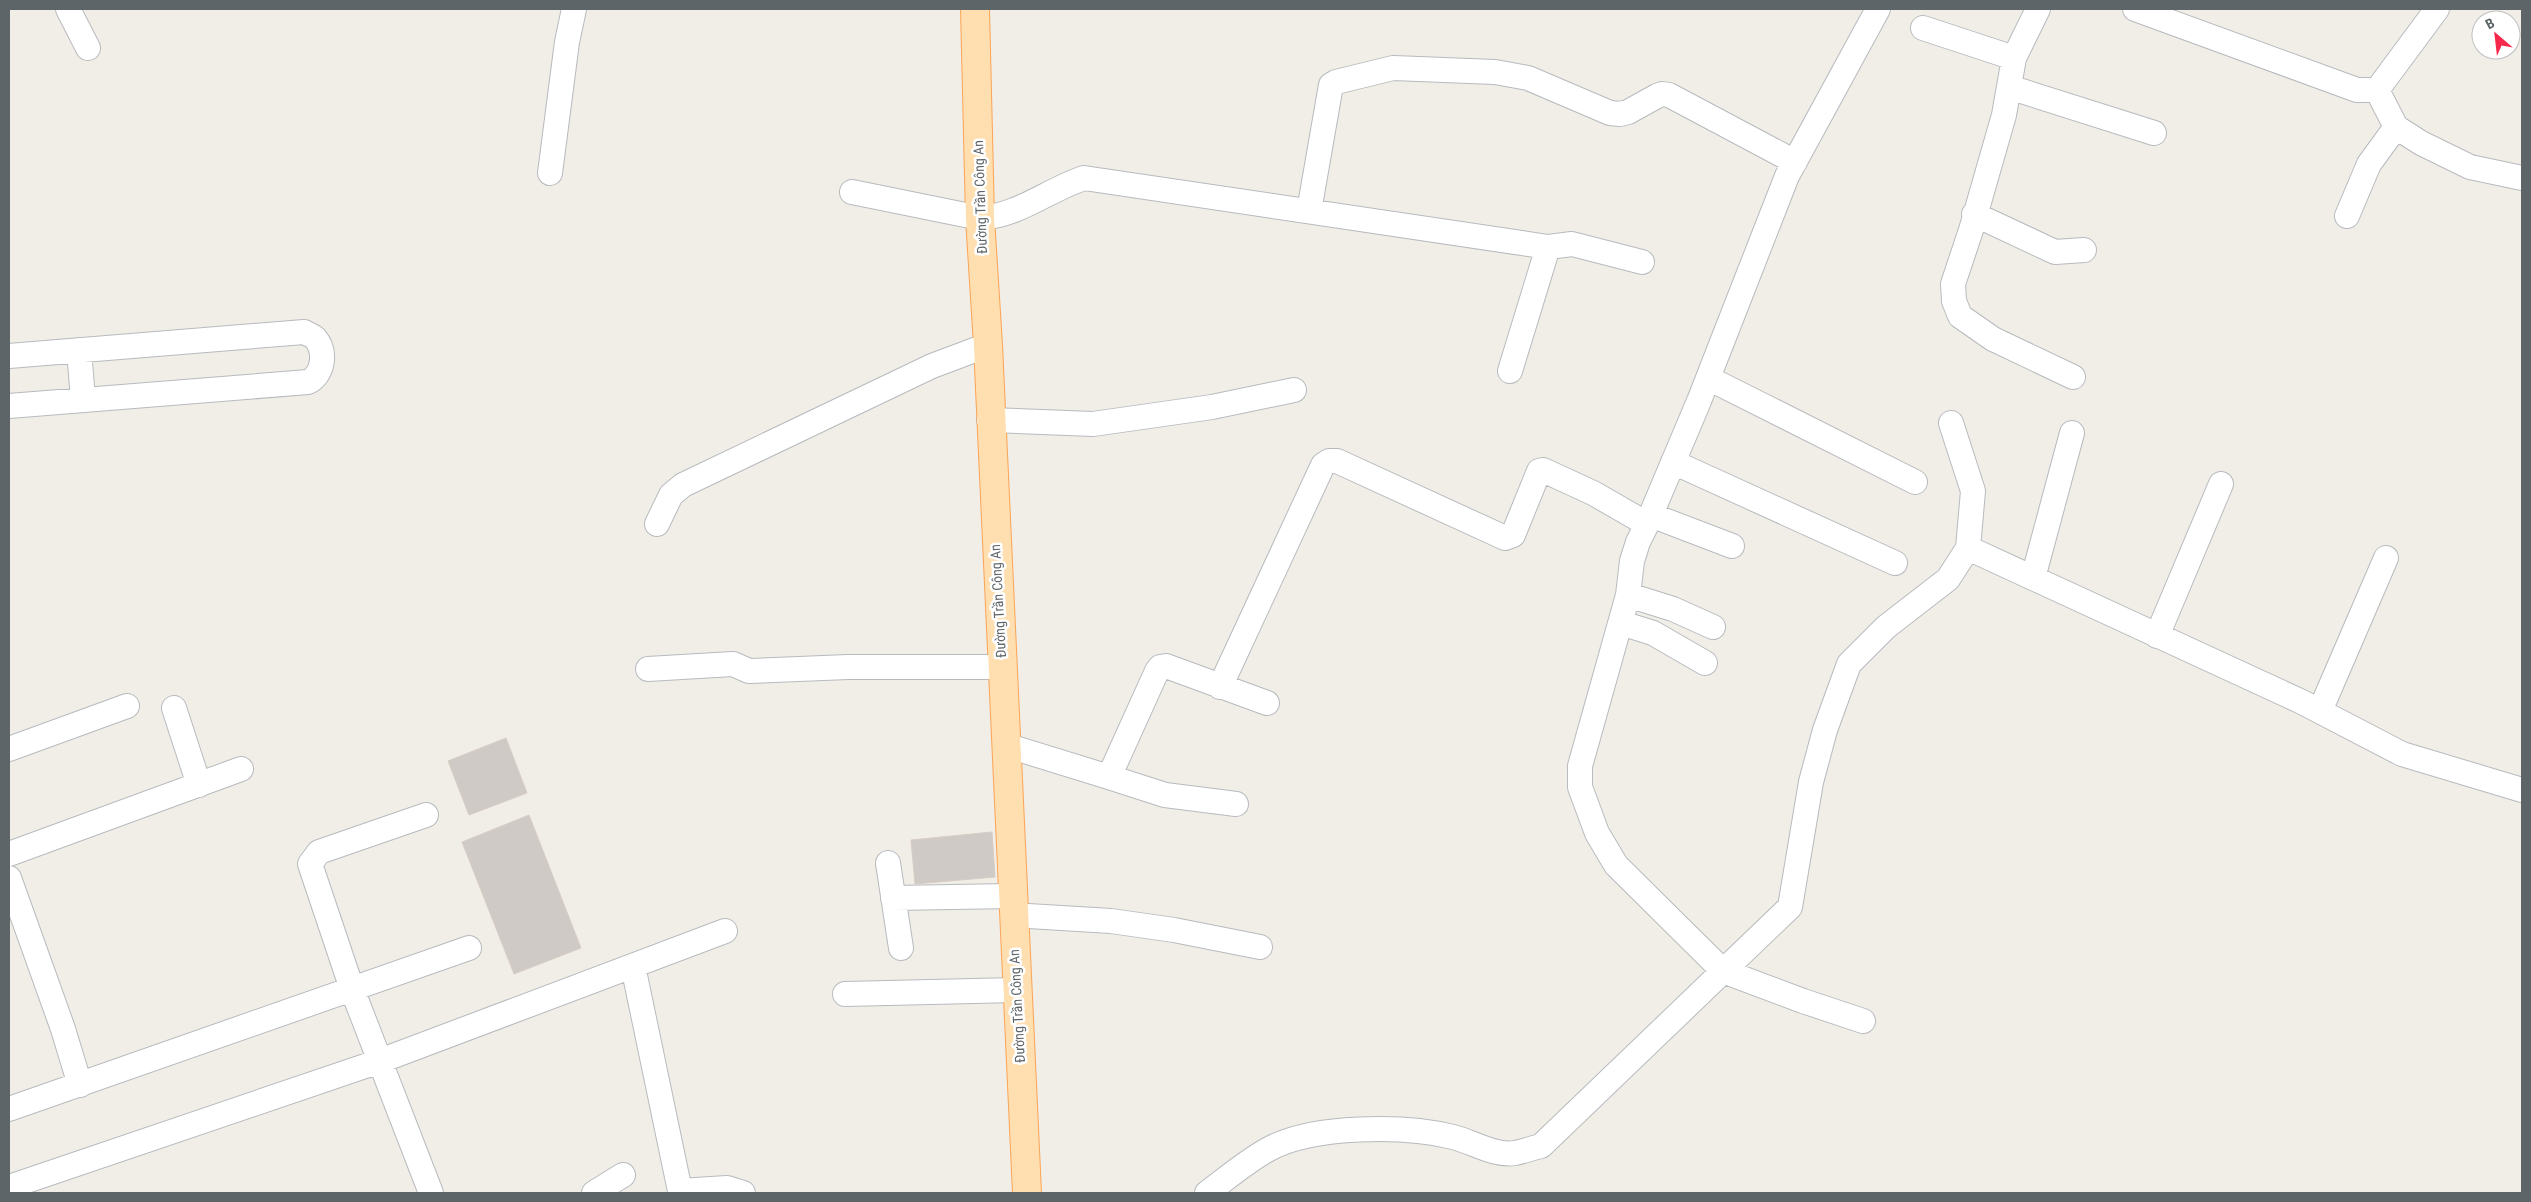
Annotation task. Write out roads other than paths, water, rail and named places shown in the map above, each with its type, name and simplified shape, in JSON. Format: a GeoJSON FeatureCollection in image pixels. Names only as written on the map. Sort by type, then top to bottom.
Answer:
{"type":"FeatureCollection","features":[{"type":"Feature","properties":{"kind":"main road","name":"Đường Trần Công An"},"geometry":{"type":"LineString","coordinates":[[975,9],[980,218],[988,345],[989,420],[1027,1193]]}},
{"type":"Feature","properties":{"kind":"street"},"geometry":{"type":"LineString","coordinates":[[68,9],[88,48]]}},
{"type":"Feature","properties":{"kind":"street"},"geometry":{"type":"LineString","coordinates":[[550,172],[567,42],[574,9]]}},
{"type":"Feature","properties":{"kind":"street"},"geometry":{"type":"LineString","coordinates":[[1863,1021],[1723,971],[1616,865],[1598,833],[1580,787],[1580,766],[1621,623],[1628,595],[1632,561],[1638,542],[1708,378],[1787,176],[1878,9]]}},
{"type":"Feature","properties":{"kind":"street"},"geometry":{"type":"LineString","coordinates":[[2038,9],[2014,58],[2004,115],[1974,214],[1971,230],[1953,284],[1954,301],[1960,316],[1993,339],[2073,377]]}},
{"type":"Feature","properties":{"kind":"street"},"geometry":{"type":"LineString","coordinates":[[2135,9],[2357,90],[2377,90]]}},
{"type":"Feature","properties":{"kind":"street"},"geometry":{"type":"LineString","coordinates":[[2377,90],[2437,9]]}},
{"type":"Feature","properties":{"kind":"street"},"geometry":{"type":"LineString","coordinates":[[1923,28],[2014,58]]}},
{"type":"Feature","properties":{"kind":"street"},"geometry":{"type":"LineString","coordinates":[[1309,211],[1331,85],[1393,68],[1468,70],[1528,78],[1610,113],[1620,114],[1662,94],[1795,162]]}},
{"type":"Feature","properties":{"kind":"street"},"geometry":{"type":"LineString","coordinates":[[2009,87],[2154,133]]}},
{"type":"Feature","properties":{"kind":"street"},"geometry":{"type":"LineString","coordinates":[[2377,90],[2396,127],[2421,143],[2470,167],[2522,178]]}},
{"type":"Feature","properties":{"kind":"street"},"geometry":{"type":"LineString","coordinates":[[2347,216],[2369,164],[2396,127]]}},
{"type":"Feature","properties":{"kind":"street"},"geometry":{"type":"LineString","coordinates":[[852,192],[980,218],[997,217],[1023,207],[1084,178],[1548,247],[1572,244],[1642,262]]}},
{"type":"Feature","properties":{"kind":"street"},"geometry":{"type":"LineString","coordinates":[[1974,214],[2055,252],[2084,250]]}},
{"type":"Feature","properties":{"kind":"street"},"geometry":{"type":"LineString","coordinates":[[1510,371],[1548,247]]}},
{"type":"Feature","properties":{"kind":"street"},"geometry":{"type":"LineString","coordinates":[[9,356],[304,332],[315,338],[321,350],[321,369],[316,378],[308,382],[9,406]]}},
{"type":"Feature","properties":{"kind":"street"},"geometry":{"type":"LineString","coordinates":[[658,524],[671,495],[683,485],[932,366],[988,345]]}},
{"type":"Feature","properties":{"kind":"street"},"geometry":{"type":"LineString","coordinates":[[79,350],[83,399]]}},
{"type":"Feature","properties":{"kind":"street"},"geometry":{"type":"LineString","coordinates":[[1708,378],[1915,482]]}},
{"type":"Feature","properties":{"kind":"street"},"geometry":{"type":"LineString","coordinates":[[989,420],[1093,424],[1212,407],[1294,390]]}},
{"type":"Feature","properties":{"kind":"street"},"geometry":{"type":"LineString","coordinates":[[1207,1193],[1270,1149],[1309,1134],[1359,1130],[1417,1132],[1452,1137],[1501,1153],[1515,1153],[1541,1146],[1790,907],[1811,782],[1825,730],[1849,664],[1886,627],[1948,579],[1968,548],[1973,491],[1952,423]]}},
{"type":"Feature","properties":{"kind":"street"},"geometry":{"type":"LineString","coordinates":[[2033,578],[2072,434]]}},
{"type":"Feature","properties":{"kind":"street"},"geometry":{"type":"LineString","coordinates":[[1220,686],[1323,465],[1329,461],[1337,461],[1505,538],[1513,535],[1539,471],[1543,470],[1649,519],[1732,546]]}},
{"type":"Feature","properties":{"kind":"street"},"geometry":{"type":"LineString","coordinates":[[1673,462],[1895,563]]}},
{"type":"Feature","properties":{"kind":"street"},"geometry":{"type":"LineString","coordinates":[[2157,636],[2220,484]]}},
{"type":"Feature","properties":{"kind":"street"},"geometry":{"type":"LineString","coordinates":[[1968,548],[2320,711],[2402,754],[2522,790]]}},
{"type":"Feature","properties":{"kind":"street"},"geometry":{"type":"LineString","coordinates":[[2320,711],[2386,558]]}},
{"type":"Feature","properties":{"kind":"street"},"geometry":{"type":"LineString","coordinates":[[1628,595],[1673,609],[1713,627]]}},
{"type":"Feature","properties":{"kind":"street"},"geometry":{"type":"LineString","coordinates":[[1621,623],[1653,633],[1705,663]]}},
{"type":"Feature","properties":{"kind":"street"},"geometry":{"type":"LineString","coordinates":[[648,669],[732,664],[749,671],[848,666],[1001,667]]}},
{"type":"Feature","properties":{"kind":"street"},"geometry":{"type":"LineString","coordinates":[[1109,778],[1160,667],[1166,666],[1267,702]]}},
{"type":"Feature","properties":{"kind":"street"},"geometry":{"type":"LineString","coordinates":[[9,749],[127,706]]}},
{"type":"Feature","properties":{"kind":"street"},"geometry":{"type":"LineString","coordinates":[[174,708],[199,785]]}},
{"type":"Feature","properties":{"kind":"street"},"geometry":{"type":"LineString","coordinates":[[1005,745],[1165,795],[1236,804]]}},
{"type":"Feature","properties":{"kind":"street"},"geometry":{"type":"LineString","coordinates":[[9,854],[242,769]]}},
{"type":"Feature","properties":{"kind":"street"},"geometry":{"type":"LineString","coordinates":[[426,815],[319,852],[310,864],[352,989],[431,1193]]}},
{"type":"Feature","properties":{"kind":"street"},"geometry":{"type":"LineString","coordinates":[[888,863],[901,948]]}},
{"type":"Feature","properties":{"kind":"street"},"geometry":{"type":"LineString","coordinates":[[9,878],[63,1029],[80,1085]]}},
{"type":"Feature","properties":{"kind":"street"},"geometry":{"type":"LineString","coordinates":[[893,898],[1013,905],[1174,930],[1260,947]]}},
{"type":"Feature","properties":{"kind":"street"},"geometry":{"type":"LineString","coordinates":[[9,1187],[380,1061],[725,931]]}},
{"type":"Feature","properties":{"kind":"street"},"geometry":{"type":"LineString","coordinates":[[9,1109],[469,948]]}},
{"type":"Feature","properties":{"kind":"street"},"geometry":{"type":"LineString","coordinates":[[633,966],[680,1190],[727,1188],[743,1193]]}},
{"type":"Feature","properties":{"kind":"street"},"geometry":{"type":"LineString","coordinates":[[845,994],[1016,990]]}},
{"type":"Feature","properties":{"kind":"street"},"geometry":{"type":"LineString","coordinates":[[594,1193],[623,1175]]}}]}
